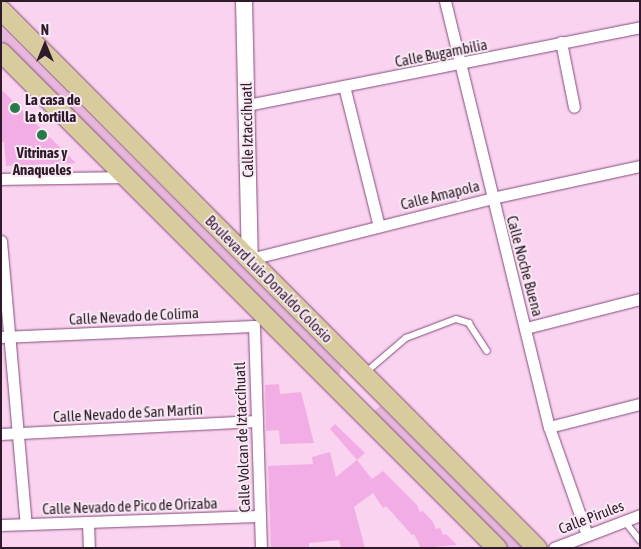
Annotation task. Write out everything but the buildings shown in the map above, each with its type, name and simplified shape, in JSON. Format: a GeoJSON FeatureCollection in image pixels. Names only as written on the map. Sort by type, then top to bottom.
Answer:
{"type":"FeatureCollection","features":[{"type":"Feature","properties":{"kind":"main road","name":"Calle Iztaccíhuatl"},"geometry":{"type":"LineString","coordinates":[[244,1],[250,259]]}},
{"type":"Feature","properties":{"kind":"main road","name":"Boulevard Luis Donaldo Colosio"},"geometry":{"type":"LineString","coordinates":[[1,10],[537,548]]}},
{"type":"Feature","properties":{"kind":"main road","name":"Boulevard Luis Donaldo Colosio"},"geometry":{"type":"LineString","coordinates":[[1,52],[123,177],[258,320],[497,548]]}},
{"type":"Feature","properties":{"kind":"street","name":"Calle Noche Buena"},"geometry":{"type":"LineString","coordinates":[[445,1],[549,427],[587,535]]}},
{"type":"Feature","properties":{"kind":"street","name":"Calle Bugambilia"},"geometry":{"type":"LineString","coordinates":[[246,105],[460,65],[561,42],[640,27]]}},
{"type":"Feature","properties":{"kind":"street"},"geometry":{"type":"LineString","coordinates":[[561,42],[574,107]]}},
{"type":"Feature","properties":{"kind":"street"},"geometry":{"type":"LineString","coordinates":[[344,86],[379,226]]}},
{"type":"Feature","properties":{"kind":"street","name":"Calle Amapola"},"geometry":{"type":"LineString","coordinates":[[250,259],[492,198],[640,166]]}},
{"type":"Feature","properties":{"kind":"street"},"geometry":{"type":"LineString","coordinates":[[1,179],[123,177]]}},
{"type":"Feature","properties":{"kind":"street"},"geometry":{"type":"LineString","coordinates":[[1,241],[5,337],[19,433],[26,524]]}},
{"type":"Feature","properties":{"kind":"street"},"geometry":{"type":"LineString","coordinates":[[526,328],[640,299]]}},
{"type":"Feature","properties":{"kind":"street","name":"Calle Nevado de Colima"},"geometry":{"type":"LineString","coordinates":[[5,337],[258,320]]}},
{"type":"Feature","properties":{"kind":"street","name":"Calle Volcan de Iztaccíhuatl"},"geometry":{"type":"LineString","coordinates":[[258,320],[256,421],[260,548]]}},
{"type":"Feature","properties":{"kind":"street"},"geometry":{"type":"LineString","coordinates":[[549,427],[640,404]]}},
{"type":"Feature","properties":{"kind":"street","name":"Calle Nevado de San Martín"},"geometry":{"type":"LineString","coordinates":[[1,434],[256,421]]}},
{"type":"Feature","properties":{"kind":"street","name":"Calle Pirules"},"geometry":{"type":"LineString","coordinates":[[554,548],[640,515]]}},
{"type":"Feature","properties":{"kind":"street","name":"Calle Nevado de Pico de Orizaba"},"geometry":{"type":"LineString","coordinates":[[1,525],[259,516]]}},
{"type":"Feature","properties":{"kind":"street"},"geometry":{"type":"LineString","coordinates":[[88,522],[89,548]]}},
{"type":"Feature","properties":{"kind":"lane"},"geometry":{"type":"LineString","coordinates":[[364,374],[406,338],[456,319],[469,324],[487,351]]}},
{"type":"Feature","properties":{"kind":"lane"},"geometry":{"type":"LineString","coordinates":[[625,521],[640,540]]}},
{"type":"Feature","properties":{"kind":"shaded area"},"geometry":{"type":"Polygon","coordinates":[[[1,27],[341,367],[340,374],[334,374],[1,41],[1,27]]]}},
{"type":"Feature","properties":{"kind":"shaded area"},"geometry":{"type":"Polygon","coordinates":[[[380,406],[522,548],[509,548],[373,412],[380,406]]]}},
{"type":"Feature","properties":{"kind":"place","name":"La casa de la tortilla"},"geometry":{"type":"Point","coordinates":[15,108]}},
{"type":"Feature","properties":{"kind":"place","name":"Vitrinas y Anaqueles"},"geometry":{"type":"Point","coordinates":[42,135]}}]}
